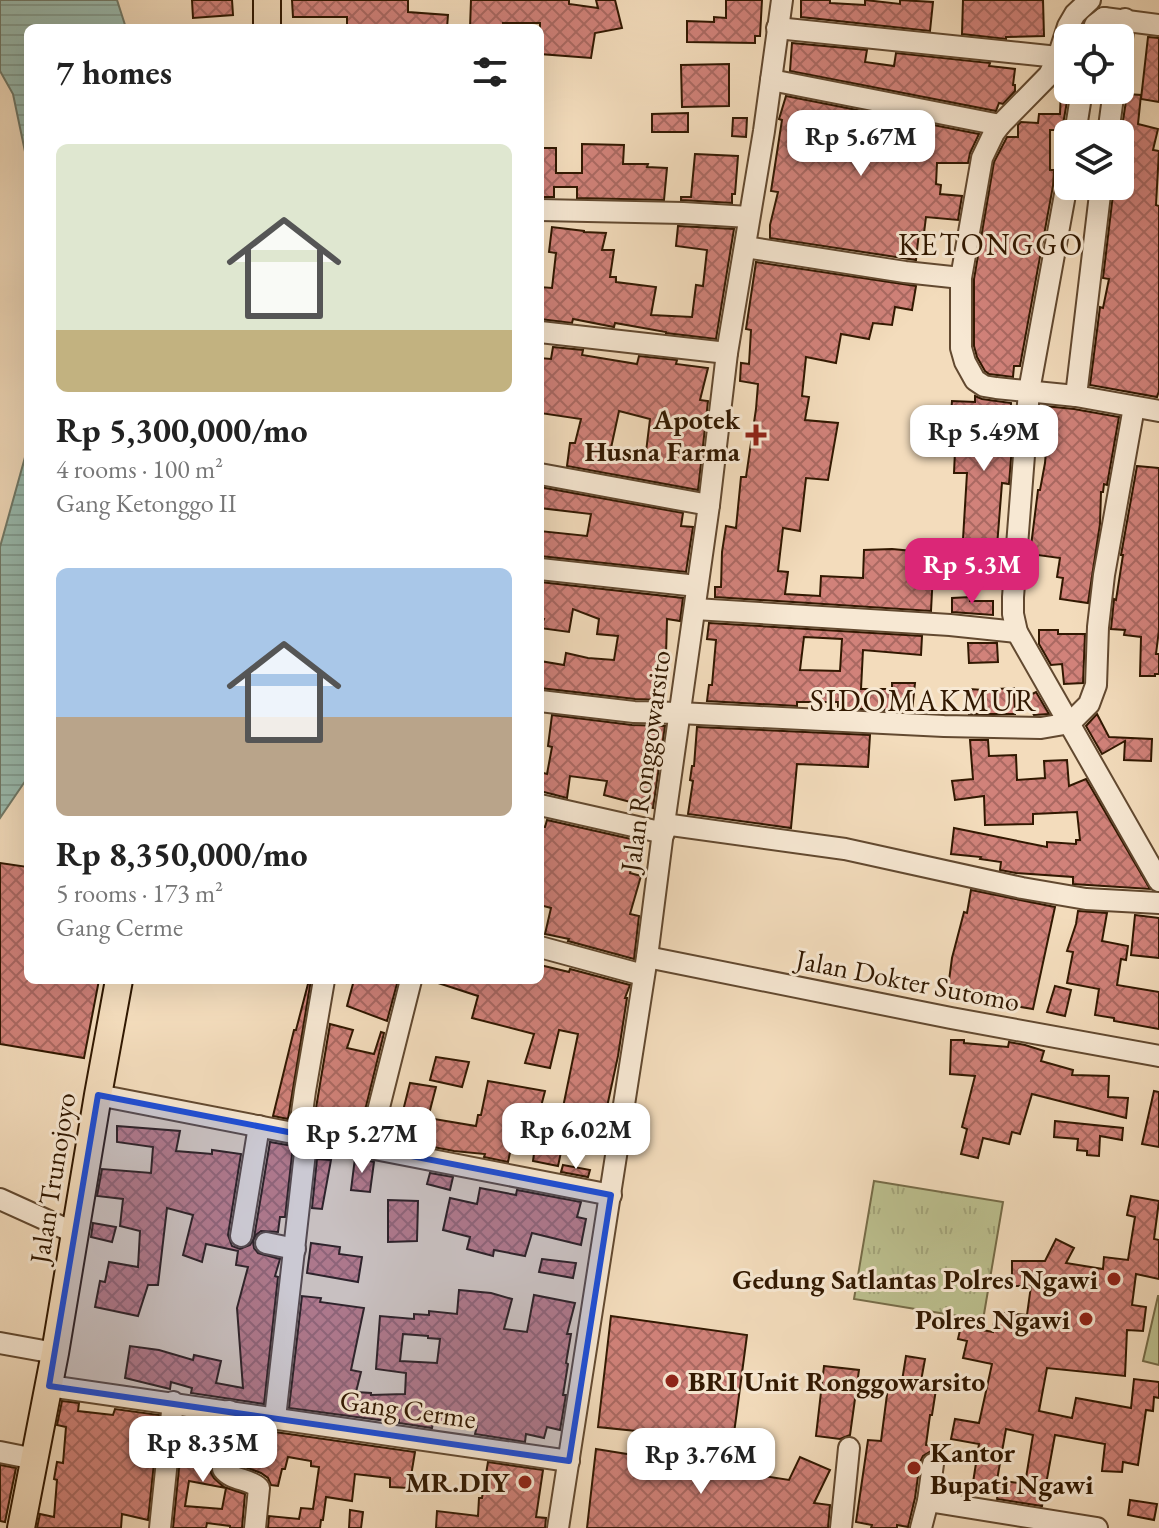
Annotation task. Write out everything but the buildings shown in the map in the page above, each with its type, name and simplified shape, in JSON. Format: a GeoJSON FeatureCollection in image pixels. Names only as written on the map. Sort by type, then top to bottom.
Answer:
{"type":"FeatureCollection","features":[{"type":"Feature","properties":{"kind":"main road"},"geometry":{"type":"LineString","coordinates":[[267,0],[267,24]]}},
{"type":"Feature","properties":{"kind":"main road","name":"Jalan Trunojoyo"},"geometry":{"type":"LineString","coordinates":[[21,1528],[55,1353],[118,984]]}},
{"type":"Feature","properties":{"kind":"street","name":"Jalan Ronggowarsito"},"geometry":{"type":"LineString","coordinates":[[558,1528],[645,966],[727,353],[782,0]]}},
{"type":"Feature","properties":{"kind":"street"},"geometry":{"type":"LineString","coordinates":[[1069,24],[1075,14],[1096,6],[1125,19],[1159,25]]}},
{"type":"Feature","properties":{"kind":"street"},"geometry":{"type":"LineString","coordinates":[[1124,24],[1125,19]]}},
{"type":"Feature","properties":{"kind":"street"},"geometry":{"type":"LineString","coordinates":[[777,28],[1054,57]]}},
{"type":"Feature","properties":{"kind":"street"},"geometry":{"type":"LineString","coordinates":[[1054,65],[1049,75],[1000,125],[982,158],[961,278],[961,348],[969,372],[984,386],[1076,396],[1159,411]]}},
{"type":"Feature","properties":{"kind":"street"},"geometry":{"type":"LineString","coordinates":[[771,80],[1000,125]]}},
{"type":"Feature","properties":{"kind":"street"},"geometry":{"type":"LineString","coordinates":[[1064,200],[1029,391],[1013,614],[1017,632],[1159,881]]}},
{"type":"Feature","properties":{"kind":"street"},"geometry":{"type":"LineString","coordinates":[[1076,396],[1099,200]]}},
{"type":"Feature","properties":{"kind":"street"},"geometry":{"type":"LineString","coordinates":[[544,210],[749,217]]}},
{"type":"Feature","properties":{"kind":"street"},"geometry":{"type":"LineString","coordinates":[[745,247],[878,269],[961,278]]}},
{"type":"Feature","properties":{"kind":"street"},"geometry":{"type":"LineString","coordinates":[[544,332],[727,353]]}},
{"type":"Feature","properties":{"kind":"street"},"geometry":{"type":"LineString","coordinates":[[544,701],[634,712],[1008,728],[1041,728],[1070,723],[1089,704],[1096,685],[1104,575],[1134,407]]}},
{"type":"Feature","properties":{"kind":"street"},"geometry":{"type":"LineString","coordinates":[[544,475],[709,505]]}},
{"type":"Feature","properties":{"kind":"street"},"geometry":{"type":"LineString","coordinates":[[544,569],[697,586]]}},
{"type":"Feature","properties":{"kind":"street"},"geometry":{"type":"LineString","coordinates":[[695,609],[1017,632]]}},
{"type":"Feature","properties":{"kind":"street"},"geometry":{"type":"LineString","coordinates":[[544,806],[664,828],[845,849],[1086,899],[1159,903]]}},
{"type":"Feature","properties":{"kind":"street","name":"Jalan Dokter Sutomo"},"geometry":{"type":"LineString","coordinates":[[544,948],[1159,1056]]}},
{"type":"Feature","properties":{"kind":"street"},"geometry":{"type":"LineString","coordinates":[[275,1418],[295,1249],[305,1091],[323,984]]}},
{"type":"Feature","properties":{"kind":"street"},"geometry":{"type":"LineString","coordinates":[[369,1147],[410,984]]}},
{"type":"Feature","properties":{"kind":"street"},"geometry":{"type":"LineString","coordinates":[[98,1095],[611,1195]]}},
{"type":"Feature","properties":{"kind":"street"},"geometry":{"type":"LineString","coordinates":[[241,1236],[259,1126]]}},
{"type":"Feature","properties":{"kind":"street"},"geometry":{"type":"LineString","coordinates":[[0,1199],[75,1233]]}},
{"type":"Feature","properties":{"kind":"street"},"geometry":{"type":"LineString","coordinates":[[266,1243],[295,1249]]}},
{"type":"Feature","properties":{"kind":"street"},"geometry":{"type":"LineString","coordinates":[[0,1343],[55,1353]]}},
{"type":"Feature","properties":{"kind":"street","name":"Gang Cerme"},"geometry":{"type":"LineString","coordinates":[[49,1386],[569,1461]]}},
{"type":"Feature","properties":{"kind":"street"},"geometry":{"type":"LineString","coordinates":[[160,1528],[173,1402]]}},
{"type":"Feature","properties":{"kind":"street"},"geometry":{"type":"LineString","coordinates":[[229,1411],[223,1469],[232,1477],[259,1488],[255,1528]]}},
{"type":"Feature","properties":{"kind":"street"},"geometry":{"type":"LineString","coordinates":[[841,1528],[849,1448]]}},
{"type":"Feature","properties":{"kind":"street"},"geometry":{"type":"LineString","coordinates":[[0,1452],[35,1459]]}},
{"type":"Feature","properties":{"kind":"street"},"geometry":{"type":"LineString","coordinates":[[921,1528],[933,1464]]}},
{"type":"Feature","properties":{"kind":"street"},"geometry":{"type":"LineString","coordinates":[[928,1501],[1040,1524],[1097,1528]]}},
{"type":"Feature","properties":{"kind":"highlighted area"},"geometry":{"type":"Polygon","coordinates":[[[98,1095],[611,1195],[569,1461],[49,1386],[98,1095]]]}},
{"type":"Feature","properties":{"kind":"green space"},"geometry":{"type":"Polygon","coordinates":[[[874,1181],[1003,1202],[983,1320],[854,1299],[874,1181]]]}},
{"type":"Feature","properties":{"kind":"green space"},"geometry":{"type":"Polygon","coordinates":[[[1159,1296],[1159,1365],[1143,1361],[1159,1296]]]}},
{"type":"Feature","properties":{"kind":"shaded area"},"geometry":{"type":"Polygon","coordinates":[[[0,0],[117,0],[125,24],[24,24],[24,147],[13,94],[0,71],[0,0]]]}},
{"type":"Feature","properties":{"kind":"shaded area"},"geometry":{"type":"Polygon","coordinates":[[[24,461],[24,783],[0,818],[0,547],[24,461]]]}},
{"type":"Feature","properties":{"kind":"place","name":"Apotek Husna Farma"},"geometry":{"type":"Point","coordinates":[756,435]}},
{"type":"Feature","properties":{"kind":"place","name":"Gedung Satlantas Polres Ngawi"},"geometry":{"type":"Point","coordinates":[1114,1279]}},
{"type":"Feature","properties":{"kind":"place","name":"Polres Ngawi"},"geometry":{"type":"Point","coordinates":[1086,1319]}},
{"type":"Feature","properties":{"kind":"place","name":"BRI Unit Ronggowarsito"},"geometry":{"type":"Point","coordinates":[672,1381]}},
{"type":"Feature","properties":{"kind":"place","name":"Kantor Bupati Ngawi"},"geometry":{"type":"Point","coordinates":[914,1468]}},
{"type":"Feature","properties":{"kind":"place","name":"MR.DIY"},"geometry":{"type":"Point","coordinates":[525,1482]}},
{"type":"Feature","properties":{"kind":"district","name":"KETONGGO"},"geometry":{"type":"Point","coordinates":[991,244]}},
{"type":"Feature","properties":{"kind":"district","name":"SIDOMAKMUR"},"geometry":{"type":"Point","coordinates":[924,700]}}]}
